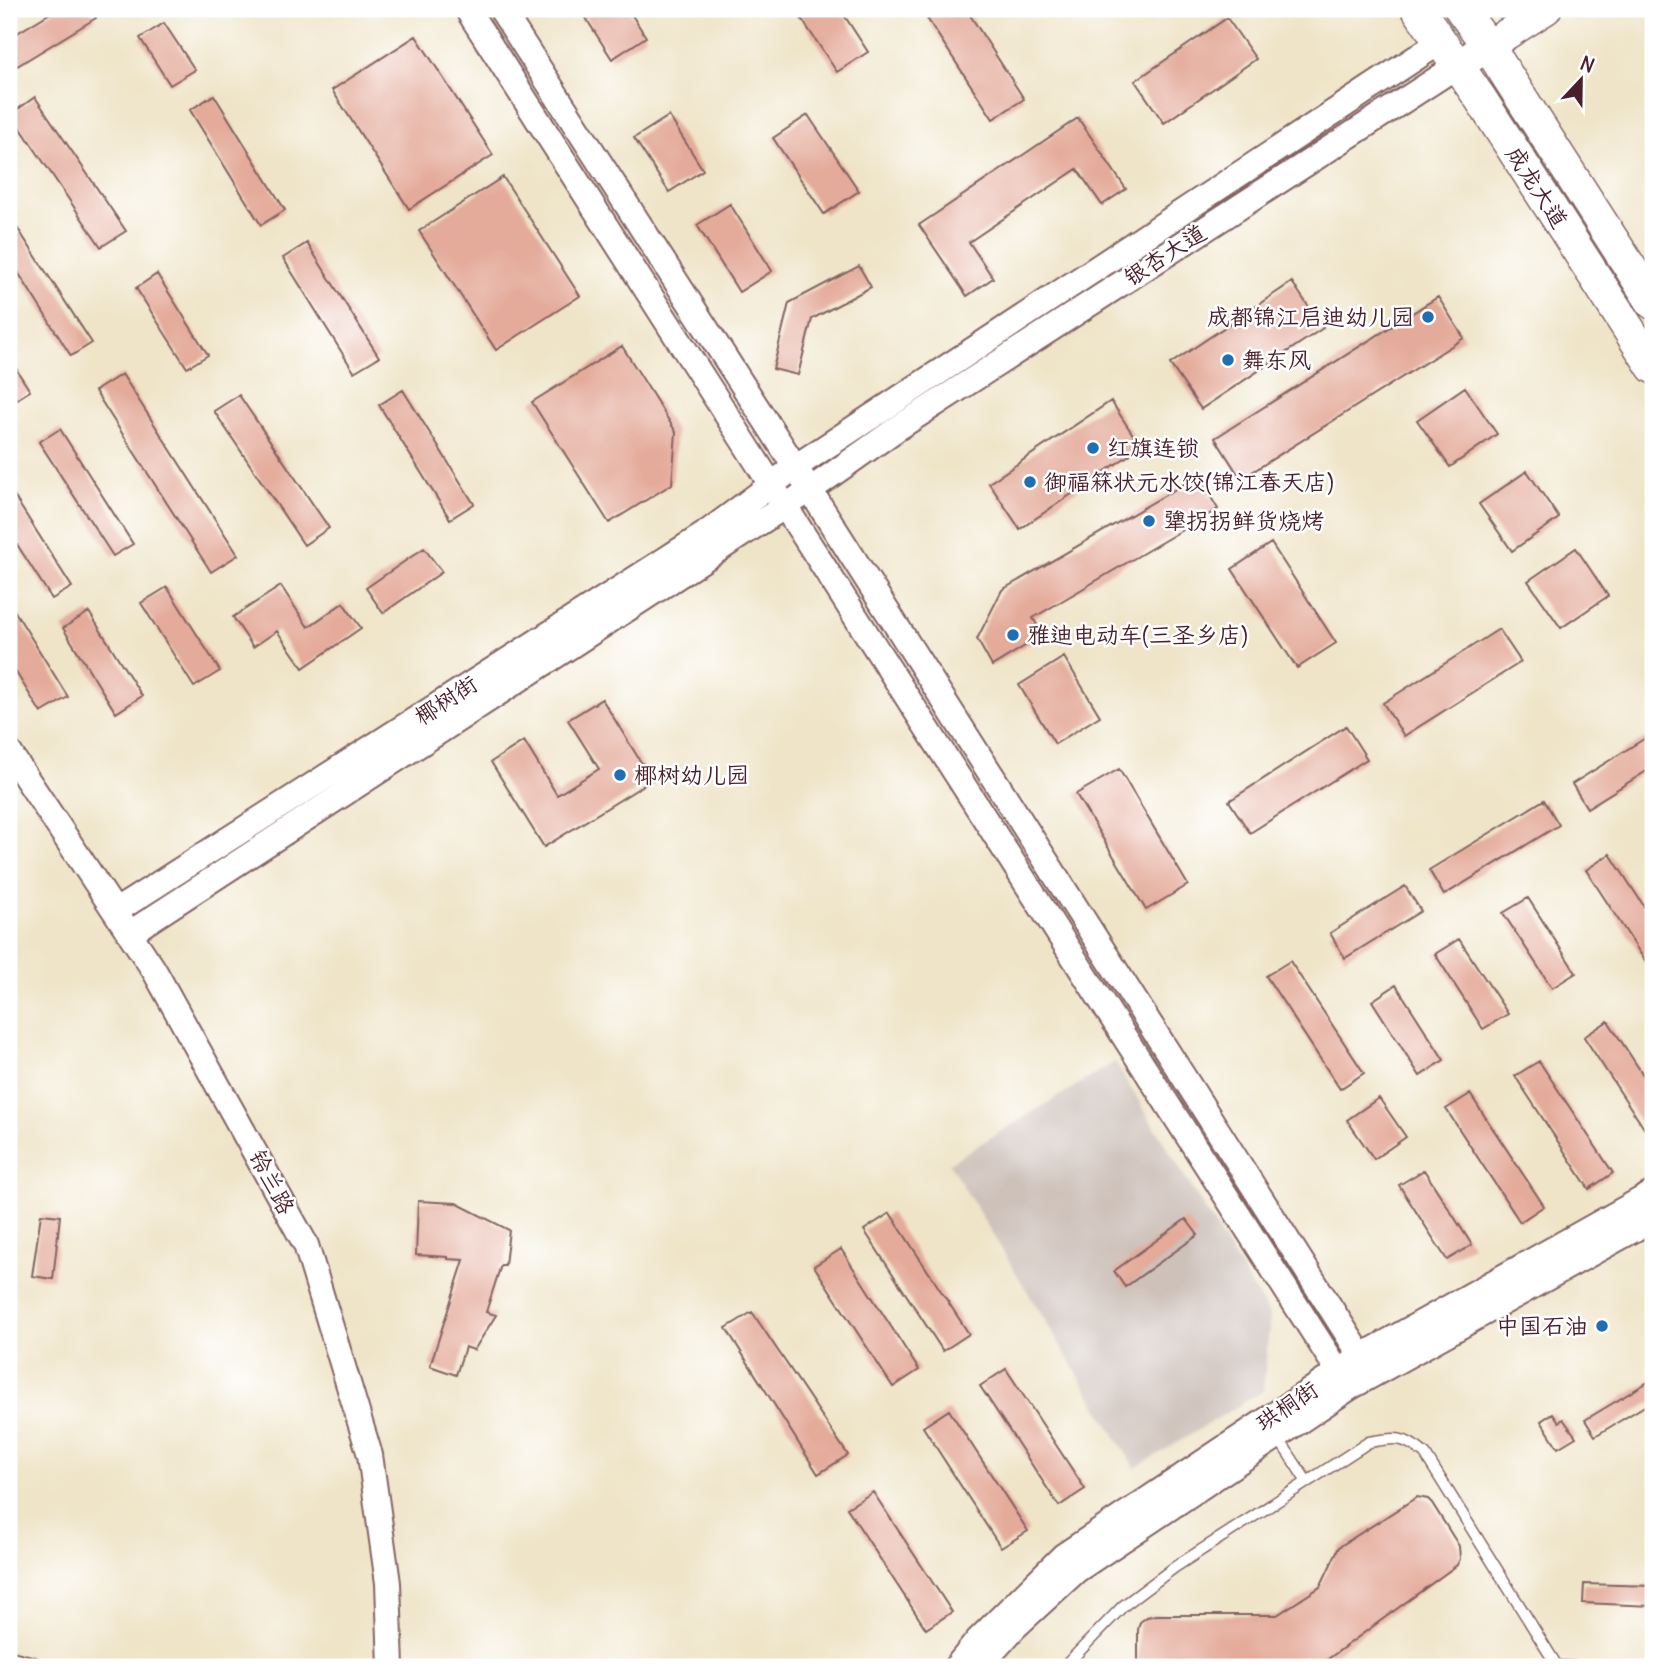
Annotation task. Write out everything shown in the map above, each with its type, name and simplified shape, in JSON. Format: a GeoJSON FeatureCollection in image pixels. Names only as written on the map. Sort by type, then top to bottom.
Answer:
{"type":"FeatureCollection","features":[{"type":"Feature","properties":{"kind":"highway","name":"成龙大道"},"geometry":{"type":"LineString","coordinates":[[1418,9],[1480,97],[1653,367]]}},
{"type":"Feature","properties":{"kind":"highway","name":"成龙大道"},"geometry":{"type":"LineString","coordinates":[[1461,9],[1488,46],[1653,303]]}},
{"type":"Feature","properties":{"kind":"main road","name":"银杏大道"},"geometry":{"type":"LineString","coordinates":[[1461,9],[1449,54],[1488,46],[1546,9]]}},
{"type":"Feature","properties":{"kind":"street"},"geometry":{"type":"LineString","coordinates":[[467,9],[1345,1379]]}},
{"type":"Feature","properties":{"kind":"street"},"geometry":{"type":"LineString","coordinates":[[501,9],[1367,1365]]}},
{"type":"Feature","properties":{"kind":"street","name":"银杏大道"},"geometry":{"type":"LineString","coordinates":[[772,483],[1449,54]]}},
{"type":"Feature","properties":{"kind":"street","name":"银杏大道"},"geometry":{"type":"LineString","coordinates":[[786,506],[1449,54]]}},
{"type":"Feature","properties":{"kind":"street","name":"椰树街"},"geometry":{"type":"LineString","coordinates":[[116,911],[705,534],[772,483]]}},
{"type":"Feature","properties":{"kind":"street","name":"椰树街"},"geometry":{"type":"LineString","coordinates":[[131,933],[786,506]]}},
{"type":"Feature","properties":{"kind":"street","name":"铃兰路"},"geometry":{"type":"LineString","coordinates":[[9,752],[131,933],[240,1123],[306,1245],[370,1454],[388,1583],[391,1667]]}},
{"type":"Feature","properties":{"kind":"street","name":"珙桐街"},"geometry":{"type":"LineString","coordinates":[[956,1667],[978,1640],[1063,1556],[1367,1365],[1653,1193]]}},
{"type":"Feature","properties":{"kind":"street","name":"珙桐街"},"geometry":{"type":"LineString","coordinates":[[1367,1365],[1653,1219]]}},
{"type":"Feature","properties":{"kind":"street","name":"珙桐街"},"geometry":{"type":"LineString","coordinates":[[979,1667],[1015,1627],[1077,1570],[1277,1436],[1345,1379]]}},
{"type":"Feature","properties":{"kind":"street"},"geometry":{"type":"LineString","coordinates":[[9,1661],[32,1667]]}},
{"type":"Feature","properties":{"kind":"lane"},"geometry":{"type":"LineString","coordinates":[[1277,1436],[1307,1482]]}},
{"type":"Feature","properties":{"kind":"lane"},"geometry":{"type":"LineString","coordinates":[[1064,1667],[1124,1606],[1175,1567],[1370,1442],[1393,1438],[1410,1441],[1425,1454],[1557,1666],[1590,1667]]}},
{"type":"Feature","properties":{"kind":"shaded area"},"geometry":{"type":"Polygon","coordinates":[[[1115,1062],[1270,1316],[1263,1391],[1135,1468],[949,1163],[1115,1062]]]}},
{"type":"Feature","properties":{"kind":"building"},"geometry":{"type":"Polygon","coordinates":[[[57,9],[91,9],[96,18],[9,71],[9,38],[57,9]]]}},
{"type":"Feature","properties":{"kind":"building"},"geometry":{"type":"Polygon","coordinates":[[[580,9],[628,9],[646,37],[612,59],[580,9]]]}},
{"type":"Feature","properties":{"kind":"building"},"geometry":{"type":"Polygon","coordinates":[[[795,9],[840,9],[868,52],[837,72],[795,9]]]}},
{"type":"Feature","properties":{"kind":"building"},"geometry":{"type":"Polygon","coordinates":[[[921,9],[966,9],[1024,99],[993,119],[921,9]]]}},
{"type":"Feature","properties":{"kind":"building"},"geometry":{"type":"Polygon","coordinates":[[[1227,18],[1256,59],[1164,123],[1135,81],[1227,18]]]}},
{"type":"Feature","properties":{"kind":"building"},"geometry":{"type":"Polygon","coordinates":[[[164,23],[195,70],[170,85],[140,38],[164,23]]]}},
{"type":"Feature","properties":{"kind":"building"},"geometry":{"type":"Polygon","coordinates":[[[416,36],[493,155],[409,209],[332,90],[416,36]]]}},
{"type":"Feature","properties":{"kind":"building"},"geometry":{"type":"Polygon","coordinates":[[[214,95],[285,210],[261,225],[190,110],[214,95]]]}},
{"type":"Feature","properties":{"kind":"building"},"geometry":{"type":"Polygon","coordinates":[[[35,97],[126,231],[101,247],[11,114],[35,97]]]}},
{"type":"Feature","properties":{"kind":"building"},"geometry":{"type":"Polygon","coordinates":[[[808,115],[859,191],[824,214],[773,138],[808,115]]]}},
{"type":"Feature","properties":{"kind":"building"},"geometry":{"type":"Polygon","coordinates":[[[669,116],[703,170],[669,192],[634,138],[669,116]]]}},
{"type":"Feature","properties":{"kind":"building"},"geometry":{"type":"Polygon","coordinates":[[[1078,118],[1126,189],[1102,205],[1077,169],[969,242],[993,278],[967,296],[919,225],[1078,118]]]}},
{"type":"Feature","properties":{"kind":"building"},"geometry":{"type":"Polygon","coordinates":[[[503,177],[580,296],[496,350],[419,231],[503,177]]]}},
{"type":"Feature","properties":{"kind":"building"},"geometry":{"type":"Polygon","coordinates":[[[730,204],[772,271],[739,292],[697,225],[730,204]]]}},
{"type":"Feature","properties":{"kind":"building"},"geometry":{"type":"Polygon","coordinates":[[[18,229],[92,343],[71,356],[9,258],[9,235],[18,229]]]}},
{"type":"Feature","properties":{"kind":"building"},"geometry":{"type":"Polygon","coordinates":[[[307,243],[379,357],[354,372],[283,258],[307,243]]]}},
{"type":"Feature","properties":{"kind":"building"},"geometry":{"type":"Polygon","coordinates":[[[859,266],[871,287],[812,319],[798,375],[773,369],[789,303],[859,266]]]}},
{"type":"Feature","properties":{"kind":"building"},"geometry":{"type":"Polygon","coordinates":[[[157,274],[208,355],[187,368],[136,288],[157,274]]]}},
{"type":"Feature","properties":{"kind":"building"},"geometry":{"type":"Polygon","coordinates":[[[1292,282],[1323,328],[1201,409],[1170,364],[1292,282]]]}},
{"type":"Feature","properties":{"kind":"building"},"geometry":{"type":"Polygon","coordinates":[[[1438,297],[1464,338],[1241,479],[1215,438],[1438,297]]]}},
{"type":"Feature","properties":{"kind":"building"},"geometry":{"type":"Polygon","coordinates":[[[622,346],[676,432],[672,484],[609,523],[532,402],[622,346]]]}},
{"type":"Feature","properties":{"kind":"building"},"geometry":{"type":"Polygon","coordinates":[[[9,358],[30,391],[9,404],[9,358]]]}},
{"type":"Feature","properties":{"kind":"building"},"geometry":{"type":"Polygon","coordinates":[[[122,374],[238,555],[211,572],[95,391],[122,374]]]}},
{"type":"Feature","properties":{"kind":"building"},"geometry":{"type":"Polygon","coordinates":[[[1465,387],[1497,434],[1450,467],[1417,420],[1465,387]]]}},
{"type":"Feature","properties":{"kind":"building"},"geometry":{"type":"Polygon","coordinates":[[[403,390],[474,504],[450,519],[379,405],[403,390]]]}},
{"type":"Feature","properties":{"kind":"building"},"geometry":{"type":"Polygon","coordinates":[[[239,395],[329,528],[304,545],[214,411],[239,395]]]}},
{"type":"Feature","properties":{"kind":"building"},"geometry":{"type":"Polygon","coordinates":[[[1111,401],[1141,447],[1020,529],[989,483],[1111,401]]]}},
{"type":"Feature","properties":{"kind":"building"},"geometry":{"type":"Polygon","coordinates":[[[60,429],[133,544],[113,556],[39,442],[60,429]]]}},
{"type":"Feature","properties":{"kind":"building"},"geometry":{"type":"Polygon","coordinates":[[[1527,471],[1559,518],[1512,551],[1479,504],[1527,471]]]}},
{"type":"Feature","properties":{"kind":"building"},"geometry":{"type":"Polygon","coordinates":[[[1198,476],[1218,509],[1033,618],[1043,635],[992,666],[977,639],[1002,590],[1198,476]]]}},
{"type":"Feature","properties":{"kind":"building"},"geometry":{"type":"Polygon","coordinates":[[[9,488],[72,587],[52,599],[9,532],[9,488]]]}},
{"type":"Feature","properties":{"kind":"building"},"geometry":{"type":"Polygon","coordinates":[[[1271,543],[1336,643],[1297,668],[1232,569],[1271,543]]]}},
{"type":"Feature","properties":{"kind":"building"},"geometry":{"type":"Polygon","coordinates":[[[424,548],[442,572],[383,613],[366,588],[424,548]]]}},
{"type":"Feature","properties":{"kind":"building"},"geometry":{"type":"Polygon","coordinates":[[[1576,548],[1608,596],[1561,628],[1528,581],[1576,548]]]}},
{"type":"Feature","properties":{"kind":"building"},"geometry":{"type":"Polygon","coordinates":[[[281,586],[308,627],[343,603],[361,628],[303,668],[277,631],[253,647],[233,617],[281,586]]]}},
{"type":"Feature","properties":{"kind":"building"},"geometry":{"type":"Polygon","coordinates":[[[167,587],[220,671],[194,687],[141,603],[167,587]]]}},
{"type":"Feature","properties":{"kind":"building"},"geometry":{"type":"Polygon","coordinates":[[[9,602],[68,697],[41,713],[9,661],[9,602]]]}},
{"type":"Feature","properties":{"kind":"building"},"geometry":{"type":"Polygon","coordinates":[[[89,612],[142,696],[116,713],[63,628],[89,612]]]}},
{"type":"Feature","properties":{"kind":"building"},"geometry":{"type":"Polygon","coordinates":[[[1499,629],[1521,662],[1404,736],[1383,703],[1499,629]]]}},
{"type":"Feature","properties":{"kind":"building"},"geometry":{"type":"Polygon","coordinates":[[[1064,657],[1100,716],[1055,744],[1019,685],[1064,657]]]}},
{"type":"Feature","properties":{"kind":"building","name":"椰树幼儿园"},"geometry":{"type":"Polygon","coordinates":[[[602,699],[652,780],[544,847],[491,762],[524,741],[557,795],[599,769],[568,720],[602,699]]]}},
{"type":"Feature","properties":{"kind":"building"},"geometry":{"type":"Polygon","coordinates":[[[1346,726],[1367,759],[1250,833],[1229,801],[1346,726]]]}},
{"type":"Feature","properties":{"kind":"building"},"geometry":{"type":"Polygon","coordinates":[[[1647,737],[1653,746],[1653,767],[1587,808],[1572,784],[1647,737]]]}},
{"type":"Feature","properties":{"kind":"building"},"geometry":{"type":"Polygon","coordinates":[[[1119,769],[1188,885],[1146,910],[1076,794],[1119,769]]]}},
{"type":"Feature","properties":{"kind":"building"},"geometry":{"type":"Polygon","coordinates":[[[1544,800],[1559,825],[1444,895],[1429,870],[1544,800]]]}},
{"type":"Feature","properties":{"kind":"building"},"geometry":{"type":"Polygon","coordinates":[[[1610,854],[1653,920],[1653,973],[1586,870],[1610,854]]]}},
{"type":"Feature","properties":{"kind":"building"},"geometry":{"type":"Polygon","coordinates":[[[1405,886],[1421,911],[1345,958],[1330,933],[1405,886]]]}},
{"type":"Feature","properties":{"kind":"building"},"geometry":{"type":"Polygon","coordinates":[[[1528,898],[1576,973],[1552,988],[1503,913],[1528,898]]]}},
{"type":"Feature","properties":{"kind":"building"},"geometry":{"type":"Polygon","coordinates":[[[1459,939],[1508,1014],[1483,1029],[1435,954],[1459,939]]]}},
{"type":"Feature","properties":{"kind":"building"},"geometry":{"type":"Polygon","coordinates":[[[1290,961],[1364,1073],[1340,1089],[1266,976],[1290,961]]]}},
{"type":"Feature","properties":{"kind":"building"},"geometry":{"type":"Polygon","coordinates":[[[1396,985],[1444,1060],[1420,1076],[1372,1001],[1396,985]]]}},
{"type":"Feature","properties":{"kind":"building"},"geometry":{"type":"Polygon","coordinates":[[[1608,1021],[1653,1090],[1653,1142],[1584,1037],[1608,1021]]]}},
{"type":"Feature","properties":{"kind":"building"},"geometry":{"type":"Polygon","coordinates":[[[1539,1061],[1613,1173],[1589,1189],[1515,1076],[1539,1061]]]}},
{"type":"Feature","properties":{"kind":"building"},"geometry":{"type":"Polygon","coordinates":[[[1470,1094],[1544,1206],[1520,1222],[1446,1109],[1470,1094]]]}},
{"type":"Feature","properties":{"kind":"building"},"geometry":{"type":"Polygon","coordinates":[[[1379,1098],[1406,1137],[1374,1159],[1347,1120],[1379,1098]]]}},
{"type":"Feature","properties":{"kind":"building"},"geometry":{"type":"Polygon","coordinates":[[[1424,1170],[1472,1245],[1447,1260],[1399,1185],[1424,1170]]]}},
{"type":"Feature","properties":{"kind":"building"},"geometry":{"type":"Polygon","coordinates":[[[418,1201],[456,1203],[509,1230],[505,1265],[501,1265],[486,1312],[496,1315],[474,1350],[465,1347],[456,1375],[430,1366],[464,1260],[416,1255],[418,1201]]]}},
{"type":"Feature","properties":{"kind":"building"},"geometry":{"type":"Polygon","coordinates":[[[890,1213],[969,1334],[943,1351],[864,1230],[890,1213]]]}},
{"type":"Feature","properties":{"kind":"building"},"geometry":{"type":"Polygon","coordinates":[[[41,1214],[60,1216],[53,1279],[32,1276],[41,1214]]]}},
{"type":"Feature","properties":{"kind":"building"},"geometry":{"type":"Polygon","coordinates":[[[1186,1219],[1198,1235],[1125,1287],[1114,1271],[1186,1219]]]}},
{"type":"Feature","properties":{"kind":"building"},"geometry":{"type":"Polygon","coordinates":[[[841,1249],[919,1370],[893,1387],[814,1266],[841,1249]]]}},
{"type":"Feature","properties":{"kind":"building"},"geometry":{"type":"Polygon","coordinates":[[[752,1312],[848,1455],[818,1474],[726,1328],[752,1312]]]}},
{"type":"Feature","properties":{"kind":"building"},"geometry":{"type":"Polygon","coordinates":[[[1006,1369],[1085,1489],[1059,1506],[980,1386],[1006,1369]]]}},
{"type":"Feature","properties":{"kind":"building"},"geometry":{"type":"Polygon","coordinates":[[[1653,1379],[1653,1401],[1595,1436],[1585,1420],[1653,1379]]]}},
{"type":"Feature","properties":{"kind":"building"},"geometry":{"type":"Polygon","coordinates":[[[949,1410],[1028,1531],[1001,1548],[923,1427],[949,1410]]]}},
{"type":"Feature","properties":{"kind":"building"},"geometry":{"type":"Polygon","coordinates":[[[1553,1413],[1559,1422],[1563,1419],[1576,1437],[1558,1448],[1541,1421],[1553,1413]]]}},
{"type":"Feature","properties":{"kind":"building"},"geometry":{"type":"Polygon","coordinates":[[[873,1492],[952,1612],[926,1629],[847,1508],[873,1492]]]}},
{"type":"Feature","properties":{"kind":"building"},"geometry":{"type":"Polygon","coordinates":[[[1417,1497],[1428,1499],[1432,1503],[1459,1546],[1460,1559],[1457,1565],[1317,1667],[1251,1667],[1246,1664],[1177,1662],[1177,1667],[1138,1667],[1138,1630],[1140,1622],[1147,1617],[1277,1615],[1320,1587],[1339,1547],[1417,1497]]]}},
{"type":"Feature","properties":{"kind":"building"},"geometry":{"type":"Polygon","coordinates":[[[1584,1584],[1653,1586],[1653,1606],[1583,1603],[1584,1584]]]}},
{"type":"Feature","properties":{"kind":"place","name":"成都锦江启迪幼儿园"},"geometry":{"type":"Point","coordinates":[1428,317]}},
{"type":"Feature","properties":{"kind":"place","name":"舞东风"},"geometry":{"type":"Point","coordinates":[1228,360]}},
{"type":"Feature","properties":{"kind":"place","name":"红旗连锁"},"geometry":{"type":"Point","coordinates":[1093,448]}},
{"type":"Feature","properties":{"kind":"place","name":"御福箖状元水饺(锦江春天店)"},"geometry":{"type":"Point","coordinates":[1030,482]}},
{"type":"Feature","properties":{"kind":"place","name":"犟拐拐鲜货烧烤"},"geometry":{"type":"Point","coordinates":[1149,521]}},
{"type":"Feature","properties":{"kind":"place","name":"雅迪电动车(三圣乡店)"},"geometry":{"type":"Point","coordinates":[1013,635]}},
{"type":"Feature","properties":{"kind":"place","name":"椰树幼儿园"},"geometry":{"type":"Point","coordinates":[620,775]}},
{"type":"Feature","properties":{"kind":"place","name":"中国石油"},"geometry":{"type":"Point","coordinates":[1602,1326]}}]}
